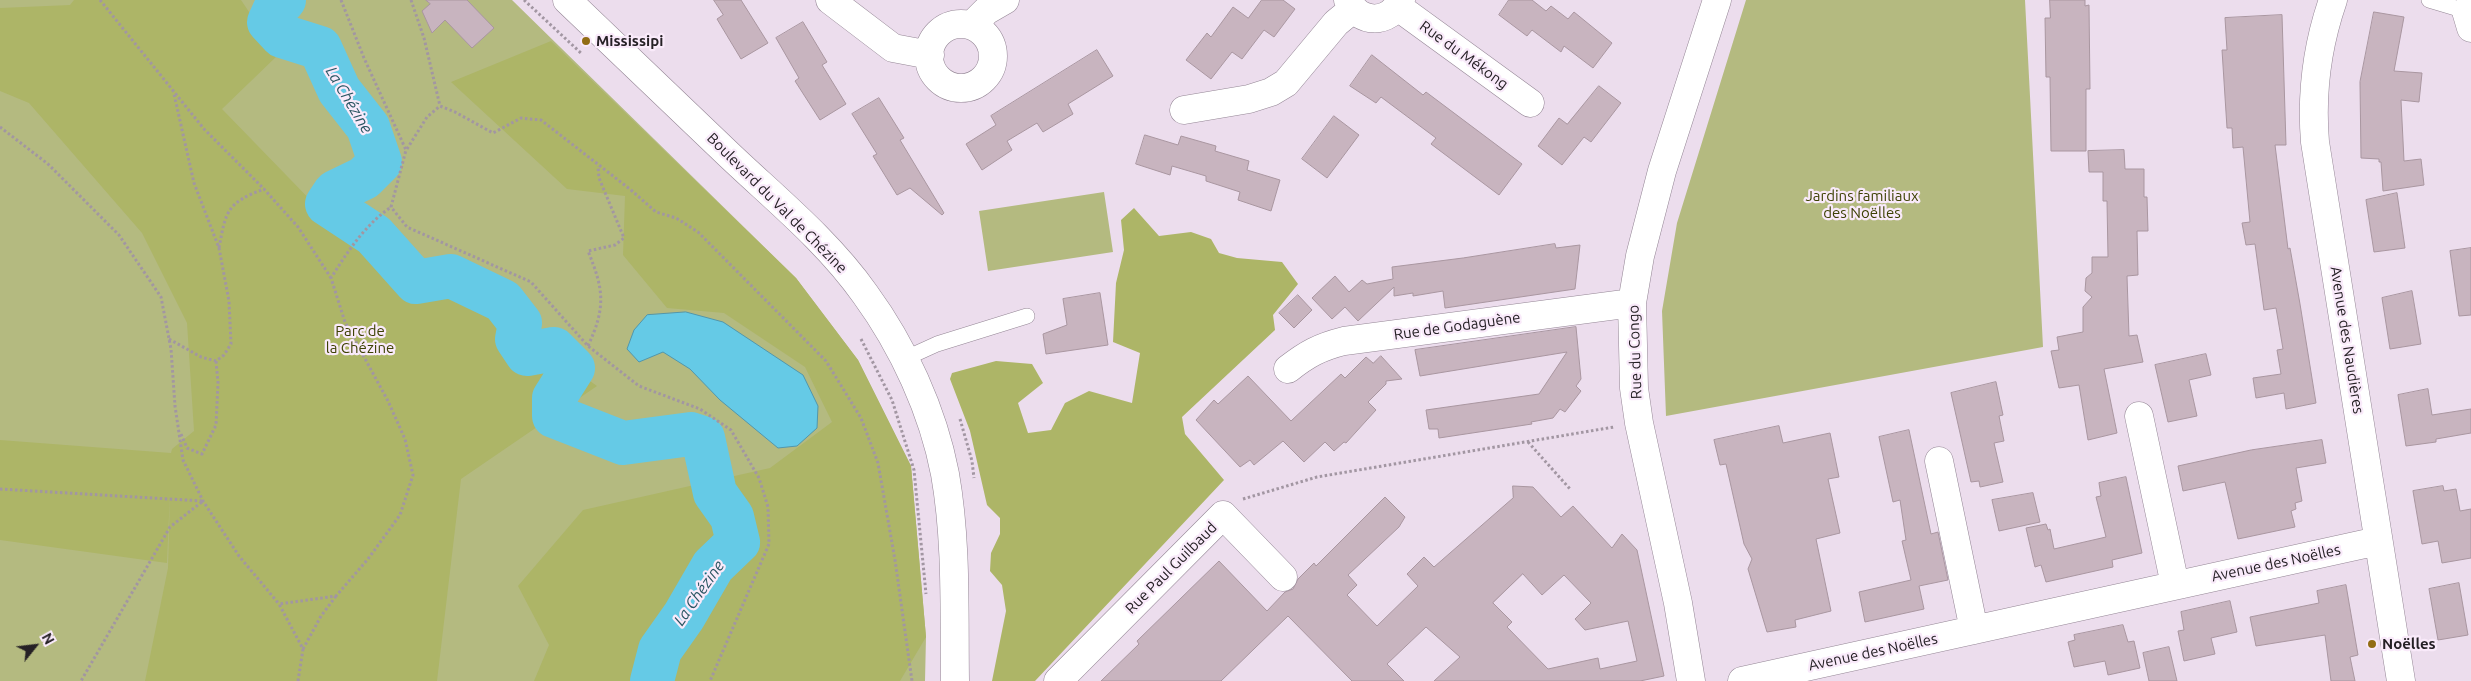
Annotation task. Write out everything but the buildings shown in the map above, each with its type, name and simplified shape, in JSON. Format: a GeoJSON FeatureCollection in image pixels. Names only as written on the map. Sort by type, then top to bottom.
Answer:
{"type":"FeatureCollection","features":[{"type":"Feature","properties":{"kind":"street","name":"Boulevard du Val de Chézine"},"geometry":{"type":"LineString","coordinates":[[567,0],[803,225],[844,268],[868,299],[904,359],[931,422],[944,474],[952,526],[954,681]]}},
{"type":"Feature","properties":{"kind":"street"},"geometry":{"type":"LineString","coordinates":[[830,0],[893,48],[930,55]]}},
{"type":"Feature","properties":{"kind":"street"},"geometry":{"type":"LineString","coordinates":[[972,25],[986,12],[1005,0]]}},
{"type":"Feature","properties":{"kind":"street","name":"Rue du Congo"},"geometry":{"type":"LineString","coordinates":[[1691,681],[1678,603],[1638,415],[1633,359],[1632,303],[1640,256],[1662,171],[1717,0]]}},
{"type":"Feature","properties":{"kind":"street","name":"Avenue des Naudières"},"geometry":{"type":"LineString","coordinates":[[2333,0],[2316,70],[2315,142],[2401,681]]}},
{"type":"Feature","properties":{"kind":"street"},"geometry":{"type":"LineString","coordinates":[[1184,110],[1249,99],[1271,92],[1286,83],[1350,5],[1359,15],[1376,19],[1391,13],[1399,3]]}},
{"type":"Feature","properties":{"kind":"street","name":"Rue du Mékong"},"geometry":{"type":"LineString","coordinates":[[1399,3],[1530,104]]}},
{"type":"Feature","properties":{"kind":"street"},"geometry":{"type":"LineString","coordinates":[[972,25],[985,34],[990,42],[993,57],[986,77],[974,85],[960,88],[942,81],[934,73],[930,55],[931,45],[937,35],[948,26],[972,25]]}},
{"type":"Feature","properties":{"kind":"street","name":"Rue de Godaguène"},"geometry":{"type":"LineString","coordinates":[[1288,369],[1308,354],[1326,345],[1344,341],[1632,303]]}},
{"type":"Feature","properties":{"kind":"street"},"geometry":{"type":"LineString","coordinates":[[2140,416],[2175,585]]}},
{"type":"Feature","properties":{"kind":"street"},"geometry":{"type":"LineString","coordinates":[[1939,461],[1974,630]]}},
{"type":"Feature","properties":{"kind":"street","name":"Rue Paul Guilbaud"},"geometry":{"type":"LineString","coordinates":[[1058,681],[1223,516],[1282,577]]}},
{"type":"Feature","properties":{"kind":"street","name":"Avenue des Noëlles"},"geometry":{"type":"LineString","coordinates":[[1742,681],[2378,541]]}},
{"type":"Feature","properties":{"kind":"lane"},"geometry":{"type":"LineString","coordinates":[[2429,0],[2464,12]]}},
{"type":"Feature","properties":{"kind":"lane"},"geometry":{"type":"LineString","coordinates":[[904,359],[937,344],[1027,316]]}},
{"type":"Feature","properties":{"kind":"path"},"geometry":{"type":"LineString","coordinates":[[100,0],[204,129],[264,189],[298,227],[331,278],[345,322],[388,401],[405,439],[413,475],[400,515],[368,559],[321,616],[303,649],[298,681]]}},
{"type":"Feature","properties":{"kind":"path"},"geometry":{"type":"LineString","coordinates":[[341,0],[364,58],[406,150]]}},
{"type":"Feature","properties":{"kind":"path"},"geometry":{"type":"LineString","coordinates":[[411,0],[424,38],[440,106]]}},
{"type":"Feature","properties":{"kind":"path"},"geometry":{"type":"LineString","coordinates":[[524,0],[588,58]]}},
{"type":"Feature","properties":{"kind":"path"},"geometry":{"type":"LineString","coordinates":[[174,93],[194,184],[219,248],[230,302],[231,344],[224,355],[216,361]]}},
{"type":"Feature","properties":{"kind":"path"},"geometry":{"type":"LineString","coordinates":[[331,278],[350,247],[375,219],[391,207],[406,150],[427,117],[440,106]]}},
{"type":"Feature","properties":{"kind":"path"},"geometry":{"type":"LineString","coordinates":[[440,106],[493,133],[521,118],[540,120],[631,190],[656,212],[676,218],[698,232],[826,360],[862,418],[878,464],[895,560],[912,681]]}},
{"type":"Feature","properties":{"kind":"path"},"geometry":{"type":"LineString","coordinates":[[0,128],[48,164],[119,235],[161,297],[169,339],[183,460],[203,501],[239,556],[279,604],[303,649]]}},
{"type":"Feature","properties":{"kind":"path"},"geometry":{"type":"LineString","coordinates":[[588,346],[602,300],[598,276],[588,251],[615,245],[624,238],[599,178],[598,165]]}},
{"type":"Feature","properties":{"kind":"path"},"geometry":{"type":"LineString","coordinates":[[219,248],[226,215],[240,198],[264,189]]}},
{"type":"Feature","properties":{"kind":"path"},"geometry":{"type":"LineString","coordinates":[[391,207],[407,227],[532,282],[588,346],[639,386],[700,409],[731,430],[759,478],[768,507],[768,544],[710,681]]}},
{"type":"Feature","properties":{"kind":"path"},"geometry":{"type":"LineString","coordinates":[[858,333],[892,400],[914,470],[927,600]]}},
{"type":"Feature","properties":{"kind":"path"},"geometry":{"type":"LineString","coordinates":[[169,339],[201,357],[216,361]]}},
{"type":"Feature","properties":{"kind":"path"},"geometry":{"type":"LineString","coordinates":[[179,429],[187,448],[202,454],[216,425],[218,383],[216,361]]}},
{"type":"Feature","properties":{"kind":"path"},"geometry":{"type":"LineString","coordinates":[[1223,516],[1244,499],[1300,481],[1620,426]]}},
{"type":"Feature","properties":{"kind":"path"},"geometry":{"type":"LineString","coordinates":[[1527,441],[1570,489]]}},
{"type":"Feature","properties":{"kind":"path"},"geometry":{"type":"LineString","coordinates":[[0,489],[203,501]]}},
{"type":"Feature","properties":{"kind":"path"},"geometry":{"type":"LineString","coordinates":[[81,681],[170,527],[203,501]]}},
{"type":"Feature","properties":{"kind":"path"},"geometry":{"type":"LineString","coordinates":[[279,604],[336,596]]}},
{"type":"Feature","properties":{"kind":"green space","name":"Parc de la Chézine"},"geometry":{"type":"Polygon","coordinates":[[[0,0],[512,0],[796,278],[858,360],[911,466],[926,637],[925,681],[0,681],[0,0]]]}},
{"type":"Feature","properties":{"kind":"green space"},"geometry":{"type":"Polygon","coordinates":[[[74,0],[241,0],[278,55],[222,109],[321,211],[482,303],[597,386],[461,479],[437,681],[145,681],[168,568],[170,493],[167,563],[0,540],[0,440],[171,453],[172,449],[194,431],[187,323],[142,233],[29,103],[0,91],[0,8],[70,5],[74,0]]]}},
{"type":"Feature","properties":{"kind":"green space","name":"Jardins familiaux des Noëlles"},"geometry":{"type":"Polygon","coordinates":[[[1746,0],[2025,0],[2043,347],[1666,416],[1662,311],[1677,223],[1746,0]]]}},
{"type":"Feature","properties":{"kind":"green space"},"geometry":{"type":"Polygon","coordinates":[[[551,41],[796,278],[858,360],[911,466],[926,637],[900,681],[534,681],[549,645],[518,586],[583,510],[770,468],[832,422],[805,367],[724,313],[667,308],[623,255],[625,196],[567,189],[451,82],[551,41]]]}},
{"type":"Feature","properties":{"kind":"green space"},"geometry":{"type":"Polygon","coordinates":[[[1104,192],[1113,252],[988,271],[979,211],[1104,192]]]}},
{"type":"Feature","properties":{"kind":"green space"},"geometry":{"type":"Polygon","coordinates":[[[1134,208],[1159,236],[1191,232],[1211,239],[1219,253],[1237,258],[1282,262],[1298,284],[1273,315],[1275,330],[1182,417],[1185,434],[1224,480],[1035,681],[992,681],[1006,611],[1002,585],[990,571],[991,553],[1000,534],[1000,518],[987,505],[970,431],[950,379],[952,373],[996,361],[1032,364],[1043,383],[1018,403],[1028,433],[1051,430],[1065,403],[1089,391],[1132,403],[1140,353],[1113,342],[1116,283],[1124,250],[1121,220],[1134,208]]]}},
{"type":"Feature","properties":{"kind":"water"},"geometry":{"type":"Polygon","coordinates":[[[686,312],[723,322],[803,375],[818,406],[817,428],[797,446],[778,448],[720,400],[690,369],[663,352],[639,362],[627,349],[634,330],[647,315],[686,312]]]}},
{"type":"Feature","properties":{"kind":"waterway","name":"La Chézine"},"geometry":{"type":"LineString","coordinates":[[284,0],[274,11],[269,22],[282,36],[320,48],[339,90],[368,127],[380,162],[364,178],[335,192],[327,204],[374,235],[416,282],[451,276],[503,301],[520,323],[517,339],[527,354],[554,349],[573,368],[554,398],[554,416],[623,443],[691,434],[703,438],[715,493],[732,517],[738,542],[713,566],[684,616],[660,650],[652,681]]}},
{"type":"Feature","properties":{"kind":"place","name":"Mississipi"},"geometry":{"type":"Point","coordinates":[586,41]}},
{"type":"Feature","properties":{"kind":"place","name":"Noëlles"},"geometry":{"type":"Point","coordinates":[2372,644]}}]}
